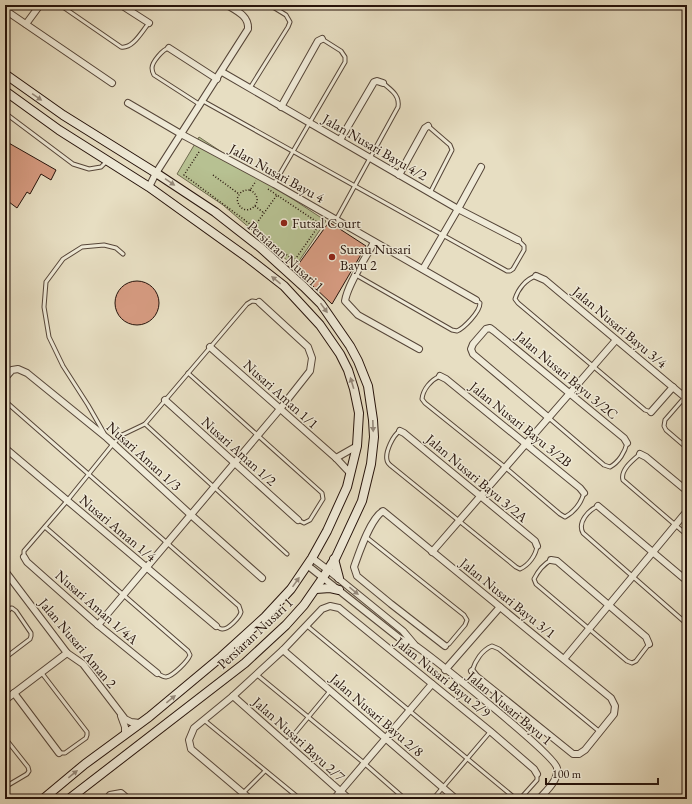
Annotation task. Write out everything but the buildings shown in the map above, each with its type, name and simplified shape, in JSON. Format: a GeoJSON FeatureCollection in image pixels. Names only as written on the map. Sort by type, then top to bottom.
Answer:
{"type":"FeatureCollection","features":[{"type":"Feature","properties":{"kind":"main road","name":"Persiaran Nusari 1"},"geometry":{"type":"LineString","coordinates":[[5,74],[63,115],[215,212],[261,248],[304,287],[321,304],[358,360],[368,386],[373,420],[374,438],[371,464],[362,501],[328,570],[304,604],[286,625],[245,662],[69,799]]}},
{"type":"Feature","properties":{"kind":"main road","name":"Persiaran Nusari 1"},"geometry":{"type":"LineString","coordinates":[[5,91],[60,130],[149,187],[248,258],[284,286],[320,325],[340,354],[348,370],[354,389],[358,413],[357,446],[347,487],[327,531],[310,562],[291,589],[265,617],[221,657],[43,799]]}},
{"type":"Feature","properties":{"kind":"main road"},"geometry":{"type":"LineString","coordinates":[[334,559],[339,578]]}},
{"type":"Feature","properties":{"kind":"main road"},"geometry":{"type":"LineString","coordinates":[[316,589],[330,588],[340,590]]}},
{"type":"Feature","properties":{"kind":"street"},"geometry":{"type":"LineString","coordinates":[[26,24],[40,5]]}},
{"type":"Feature","properties":{"kind":"street"},"geometry":{"type":"LineString","coordinates":[[122,5],[149,23]]}},
{"type":"Feature","properties":{"kind":"street"},"geometry":{"type":"LineString","coordinates":[[149,187],[156,173],[222,72],[248,29],[249,24],[243,15],[227,5]]}},
{"type":"Feature","properties":{"kind":"street"},"geometry":{"type":"LineString","coordinates":[[5,10],[112,83]]}},
{"type":"Feature","properties":{"kind":"street"},"geometry":{"type":"LineString","coordinates":[[281,107],[318,41],[322,39]]}},
{"type":"Feature","properties":{"kind":"street"},"geometry":{"type":"LineString","coordinates":[[169,48],[217,79]]}},
{"type":"Feature","properties":{"kind":"street","name":"Jalan Nusari Bayu 4/2"},"geometry":{"type":"LineString","coordinates":[[222,72],[458,209],[518,240]]}},
{"type":"Feature","properties":{"kind":"street"},"geometry":{"type":"LineString","coordinates":[[340,140],[374,82],[377,81],[383,83]]}},
{"type":"Feature","properties":{"kind":"street","name":"Jalan Nusari Bayu 4"},"geometry":{"type":"LineString","coordinates":[[128,103],[181,134],[274,184],[476,300]]}},
{"type":"Feature","properties":{"kind":"street"},"geometry":{"type":"LineString","coordinates":[[399,175],[425,128],[428,126]]}},
{"type":"Feature","properties":{"kind":"street"},"geometry":{"type":"LineString","coordinates":[[423,269],[481,167]]}},
{"type":"Feature","properties":{"kind":"street"},"geometry":{"type":"LineString","coordinates":[[374,242],[346,294],[345,300],[358,315],[419,349]]}},
{"type":"Feature","properties":{"kind":"street","name":"Jalan Nusari Bayu 3/4"},"geometry":{"type":"LineString","coordinates":[[536,276],[544,280],[686,398]]}},
{"type":"Feature","properties":{"kind":"street"},"geometry":{"type":"LineString","coordinates":[[98,625],[280,409],[310,371],[312,358],[308,347],[259,302]]}},
{"type":"Feature","properties":{"kind":"street","name":"Jalan Nusari Bayu 3/2C"},"geometry":{"type":"LineString","coordinates":[[549,418],[473,354],[471,349],[473,344],[486,329],[490,328],[624,438],[628,443]]}},
{"type":"Feature","properties":{"kind":"street"},"geometry":{"type":"LineString","coordinates":[[432,552],[616,340]]}},
{"type":"Feature","properties":{"kind":"street","name":"Nusari Aman 1/1"},"geometry":{"type":"LineString","coordinates":[[210,347],[336,458],[350,473]]}},
{"type":"Feature","properties":{"kind":"street","name":"Nusari Aman 1/3"},"geometry":{"type":"LineString","coordinates":[[5,378],[12,370],[18,369],[27,373],[107,438],[262,578]]}},
{"type":"Feature","properties":{"kind":"street","name":"Jalan Nusari Bayu 3/2B"},"geometry":{"type":"LineString","coordinates":[[440,376],[446,379],[527,444],[584,493]]}},
{"type":"Feature","properties":{"kind":"street"},"geometry":{"type":"LineString","coordinates":[[651,412],[673,388]]}},
{"type":"Feature","properties":{"kind":"street","name":"Nusari Aman 1/2"},"geometry":{"type":"LineString","coordinates":[[165,400],[298,520]]}},
{"type":"Feature","properties":{"kind":"street","name":"Jalan Nusari Bayu 3/2A"},"geometry":{"type":"LineString","coordinates":[[400,431],[535,541],[538,546]]}},
{"type":"Feature","properties":{"kind":"street"},"geometry":{"type":"LineString","coordinates":[[336,458],[357,446]]}},
{"type":"Feature","properties":{"kind":"street","name":"Nusari Aman 1/4"},"geometry":{"type":"LineString","coordinates":[[5,448],[216,626]]}},
{"type":"Feature","properties":{"kind":"street"},"geometry":{"type":"LineString","coordinates":[[640,454],[646,457],[687,491]]}},
{"type":"Feature","properties":{"kind":"street"},"geometry":{"type":"LineString","coordinates":[[598,506],[687,581]]}},
{"type":"Feature","properties":{"kind":"street","name":"Jalan Nusari Bayu 3/1"},"geometry":{"type":"LineString","coordinates":[[366,537],[378,514],[383,511],[611,698],[616,706],[614,714],[600,732]]}},
{"type":"Feature","properties":{"kind":"street"},"geometry":{"type":"LineString","coordinates":[[564,659],[687,511]]}},
{"type":"Feature","properties":{"kind":"street"},"geometry":{"type":"LineString","coordinates":[[366,537],[354,567],[357,576],[445,646]]}},
{"type":"Feature","properties":{"kind":"street","name":"Nusari Aman 1/4A"},"geometry":{"type":"LineString","coordinates":[[24,557],[27,562],[98,625],[157,674]]}},
{"type":"Feature","properties":{"kind":"street"},"geometry":{"type":"LineString","coordinates":[[551,560],[557,561],[646,637],[649,644]]}},
{"type":"Feature","properties":{"kind":"street","name":"Jalan Nusari Bayu 1"},"geometry":{"type":"LineString","coordinates":[[310,562],[328,570],[339,578],[403,631],[415,646]]}},
{"type":"Feature","properties":{"kind":"street","name":"Jalan Nusari Bayu 1"},"geometry":{"type":"LineString","coordinates":[[310,562],[324,577],[399,638],[415,646],[446,670],[517,728],[550,758],[557,766],[557,773],[554,781],[539,799]]}},
{"type":"Feature","properties":{"kind":"street","name":"Jalan Nusari Aman 2"},"geometry":{"type":"LineString","coordinates":[[5,571],[67,653],[83,664],[125,720],[140,723]]}},
{"type":"Feature","properties":{"kind":"street","name":"Jalan Nusari Bayu 2/9"},"geometry":{"type":"LineString","coordinates":[[306,626],[322,609],[330,606],[339,608],[490,731],[538,774]]}},
{"type":"Feature","properties":{"kind":"street"},"geometry":{"type":"LineString","coordinates":[[446,670],[500,607]]}},
{"type":"Feature","properties":{"kind":"street"},"geometry":{"type":"LineString","coordinates":[[250,799],[191,749],[189,740],[194,728],[233,696],[306,626]]}},
{"type":"Feature","properties":{"kind":"street","name":"Jalan Nusari Bayu 2/8"},"geometry":{"type":"LineString","coordinates":[[282,650],[456,799]]}},
{"type":"Feature","properties":{"kind":"street"},"geometry":{"type":"LineString","coordinates":[[5,700],[67,653]]}},
{"type":"Feature","properties":{"kind":"street"},"geometry":{"type":"LineString","coordinates":[[472,671],[476,676],[573,754],[579,754],[585,750],[600,732]]}},
{"type":"Feature","properties":{"kind":"street"},"geometry":{"type":"LineString","coordinates":[[334,799],[432,684]]}},
{"type":"Feature","properties":{"kind":"street"},"geometry":{"type":"LineString","coordinates":[[14,693],[59,753]]}},
{"type":"Feature","properties":{"kind":"street","name":"Jalan Nusari Bayu 2/7"},"geometry":{"type":"LineString","coordinates":[[233,696],[349,799]]}},
{"type":"Feature","properties":{"kind":"street","name":"Jalan Nusari Aman 2"},"geometry":{"type":"LineString","coordinates":[[119,710],[125,727],[125,734]]}},
{"type":"Feature","properties":{"kind":"street"},"geometry":{"type":"LineString","coordinates":[[107,799],[110,795],[121,793],[128,799]]}},
{"type":"Feature","properties":{"kind":"lane"},"geometry":{"type":"LineString","coordinates":[[60,5],[121,47],[128,47],[149,23]]}},
{"type":"Feature","properties":{"kind":"lane"},"geometry":{"type":"LineString","coordinates":[[250,88],[290,22],[286,15],[272,7]]}},
{"type":"Feature","properties":{"kind":"lane"},"geometry":{"type":"LineString","coordinates":[[274,184],[345,62],[346,57],[341,51],[322,39]]}},
{"type":"Feature","properties":{"kind":"lane"},"geometry":{"type":"LineString","coordinates":[[169,48],[163,50],[154,64],[152,68],[154,75],[507,271],[513,269],[524,250],[524,246],[518,240]]}},
{"type":"Feature","properties":{"kind":"lane"},"geometry":{"type":"LineString","coordinates":[[336,220],[398,107],[399,101],[397,96],[383,83]]}},
{"type":"Feature","properties":{"kind":"lane"},"geometry":{"type":"LineString","coordinates":[[5,121],[7,115],[73,164],[89,169],[101,167],[108,160]]}},
{"type":"Feature","properties":{"kind":"lane"},"geometry":{"type":"LineString","coordinates":[[428,126],[450,145],[452,150],[430,193]]}},
{"type":"Feature","properties":{"kind":"lane"},"geometry":{"type":"LineString","coordinates":[[107,438],[63,366],[49,337],[44,307],[46,282],[63,259],[82,247],[104,245],[116,248],[123,254]]}},
{"type":"Feature","properties":{"kind":"lane"},"geometry":{"type":"LineString","coordinates":[[356,275],[452,330],[457,331],[466,325],[480,308],[480,303],[476,300]]}},
{"type":"Feature","properties":{"kind":"lane"},"geometry":{"type":"LineString","coordinates":[[536,276],[530,278],[517,292],[515,299],[518,303],[646,410],[651,412]]}},
{"type":"Feature","properties":{"kind":"lane"},"geometry":{"type":"LineString","coordinates":[[24,557],[24,551],[67,501],[112,444],[122,435],[145,424],[247,304],[252,301],[259,302]]}},
{"type":"Feature","properties":{"kind":"lane"},"geometry":{"type":"LineString","coordinates":[[188,373],[322,493],[323,499],[310,520],[304,523],[298,520]]}},
{"type":"Feature","properties":{"kind":"lane"},"geometry":{"type":"LineString","coordinates":[[440,376],[434,379],[430,384],[423,393],[422,399],[560,514],[565,517],[571,514],[582,500],[584,493]]}},
{"type":"Feature","properties":{"kind":"lane"},"geometry":{"type":"LineString","coordinates":[[686,398],[665,420],[664,426],[666,430],[687,448]]}},
{"type":"Feature","properties":{"kind":"lane"},"geometry":{"type":"LineString","coordinates":[[5,401],[239,606],[242,612],[240,617],[225,629],[221,629],[216,626]]}},
{"type":"Feature","properties":{"kind":"lane"},"geometry":{"type":"LineString","coordinates":[[549,418],[604,465],[610,467],[614,465],[625,451],[628,443]]}},
{"type":"Feature","properties":{"kind":"lane"},"geometry":{"type":"LineString","coordinates":[[145,424],[287,554]]}},
{"type":"Feature","properties":{"kind":"lane"},"geometry":{"type":"LineString","coordinates":[[400,431],[395,434],[387,453],[387,460],[390,465],[520,569],[526,566],[536,552],[538,546]]}},
{"type":"Feature","properties":{"kind":"lane"},"geometry":{"type":"LineString","coordinates":[[640,454],[623,472],[623,480],[687,535]]}},
{"type":"Feature","properties":{"kind":"lane"},"geometry":{"type":"LineString","coordinates":[[598,506],[593,508],[581,522],[580,528],[582,533],[687,624]]}},
{"type":"Feature","properties":{"kind":"lane"},"geometry":{"type":"LineString","coordinates":[[45,527],[190,655],[188,660],[171,675],[166,677],[157,674]]}},
{"type":"Feature","properties":{"kind":"lane"},"geometry":{"type":"LineString","coordinates":[[366,537],[464,615],[467,620],[465,625],[449,644],[445,646]]}},
{"type":"Feature","properties":{"kind":"lane"},"geometry":{"type":"LineString","coordinates":[[551,560],[546,563],[536,574],[534,579],[536,584],[627,661],[632,663],[636,661],[649,644]]}},
{"type":"Feature","properties":{"kind":"lane"},"geometry":{"type":"LineString","coordinates":[[5,658],[30,639],[31,636],[31,633],[16,611],[12,608],[7,610]]}},
{"type":"Feature","properties":{"kind":"lane"},"geometry":{"type":"LineString","coordinates":[[306,626],[516,799]]}},
{"type":"Feature","properties":{"kind":"lane"},"geometry":{"type":"LineString","coordinates":[[472,671],[474,664],[486,649],[492,646],[499,649],[600,732]]}},
{"type":"Feature","properties":{"kind":"lane"},"geometry":{"type":"LineString","coordinates":[[41,672],[88,735],[65,753],[59,753]]}},
{"type":"Feature","properties":{"kind":"lane"},"geometry":{"type":"LineString","coordinates":[[256,674],[364,763],[405,799]]}},
{"type":"Feature","properties":{"kind":"lane"},"geometry":{"type":"LineString","coordinates":[[286,744],[330,691]]}},
{"type":"Feature","properties":{"kind":"lane"},"geometry":{"type":"LineString","coordinates":[[204,720],[300,799]]}},
{"type":"Feature","properties":{"kind":"lane"},"geometry":{"type":"LineString","coordinates":[[434,799],[490,731]]}},
{"type":"Feature","properties":{"kind":"lane"},"geometry":{"type":"LineString","coordinates":[[5,738],[28,767],[29,771],[27,774],[5,787]]}},
{"type":"Feature","properties":{"kind":"lane"},"geometry":{"type":"LineString","coordinates":[[243,793],[265,771]]}},
{"type":"Feature","properties":{"kind":"lane"},"geometry":{"type":"LineString","coordinates":[[520,799],[537,780],[538,774]]}},
{"type":"Feature","properties":{"kind":"path"},"geometry":{"type":"LineString","coordinates":[[199,152],[184,175],[254,227],[294,261],[320,224],[267,188]]}},
{"type":"Feature","properties":{"kind":"path"},"geometry":{"type":"LineString","coordinates":[[213,175],[239,194]]}},
{"type":"Feature","properties":{"kind":"path"},"geometry":{"type":"LineString","coordinates":[[250,190],[256,181]]}},
{"type":"Feature","properties":{"kind":"path"},"geometry":{"type":"LineString","coordinates":[[244,190],[250,190],[254,192],[257,198],[255,206],[248,210],[243,209],[238,204],[237,199],[239,194],[244,190]]}},
{"type":"Feature","properties":{"kind":"path"},"geometry":{"type":"LineString","coordinates":[[254,227],[277,195]]}},
{"type":"Feature","properties":{"kind":"path"},"geometry":{"type":"LineString","coordinates":[[255,206],[264,213]]}},
{"type":"Feature","properties":{"kind":"green space"},"geometry":{"type":"Polygon","coordinates":[[[199,137],[326,221],[295,267],[223,205],[177,174],[199,137]]]}},
{"type":"Feature","properties":{"kind":"place","name":"Futsal Court"},"geometry":{"type":"Point","coordinates":[284,223]}},
{"type":"Feature","properties":{"kind":"place","name":"Surau Nusari Bayu 2"},"geometry":{"type":"Point","coordinates":[332,257]}}]}
